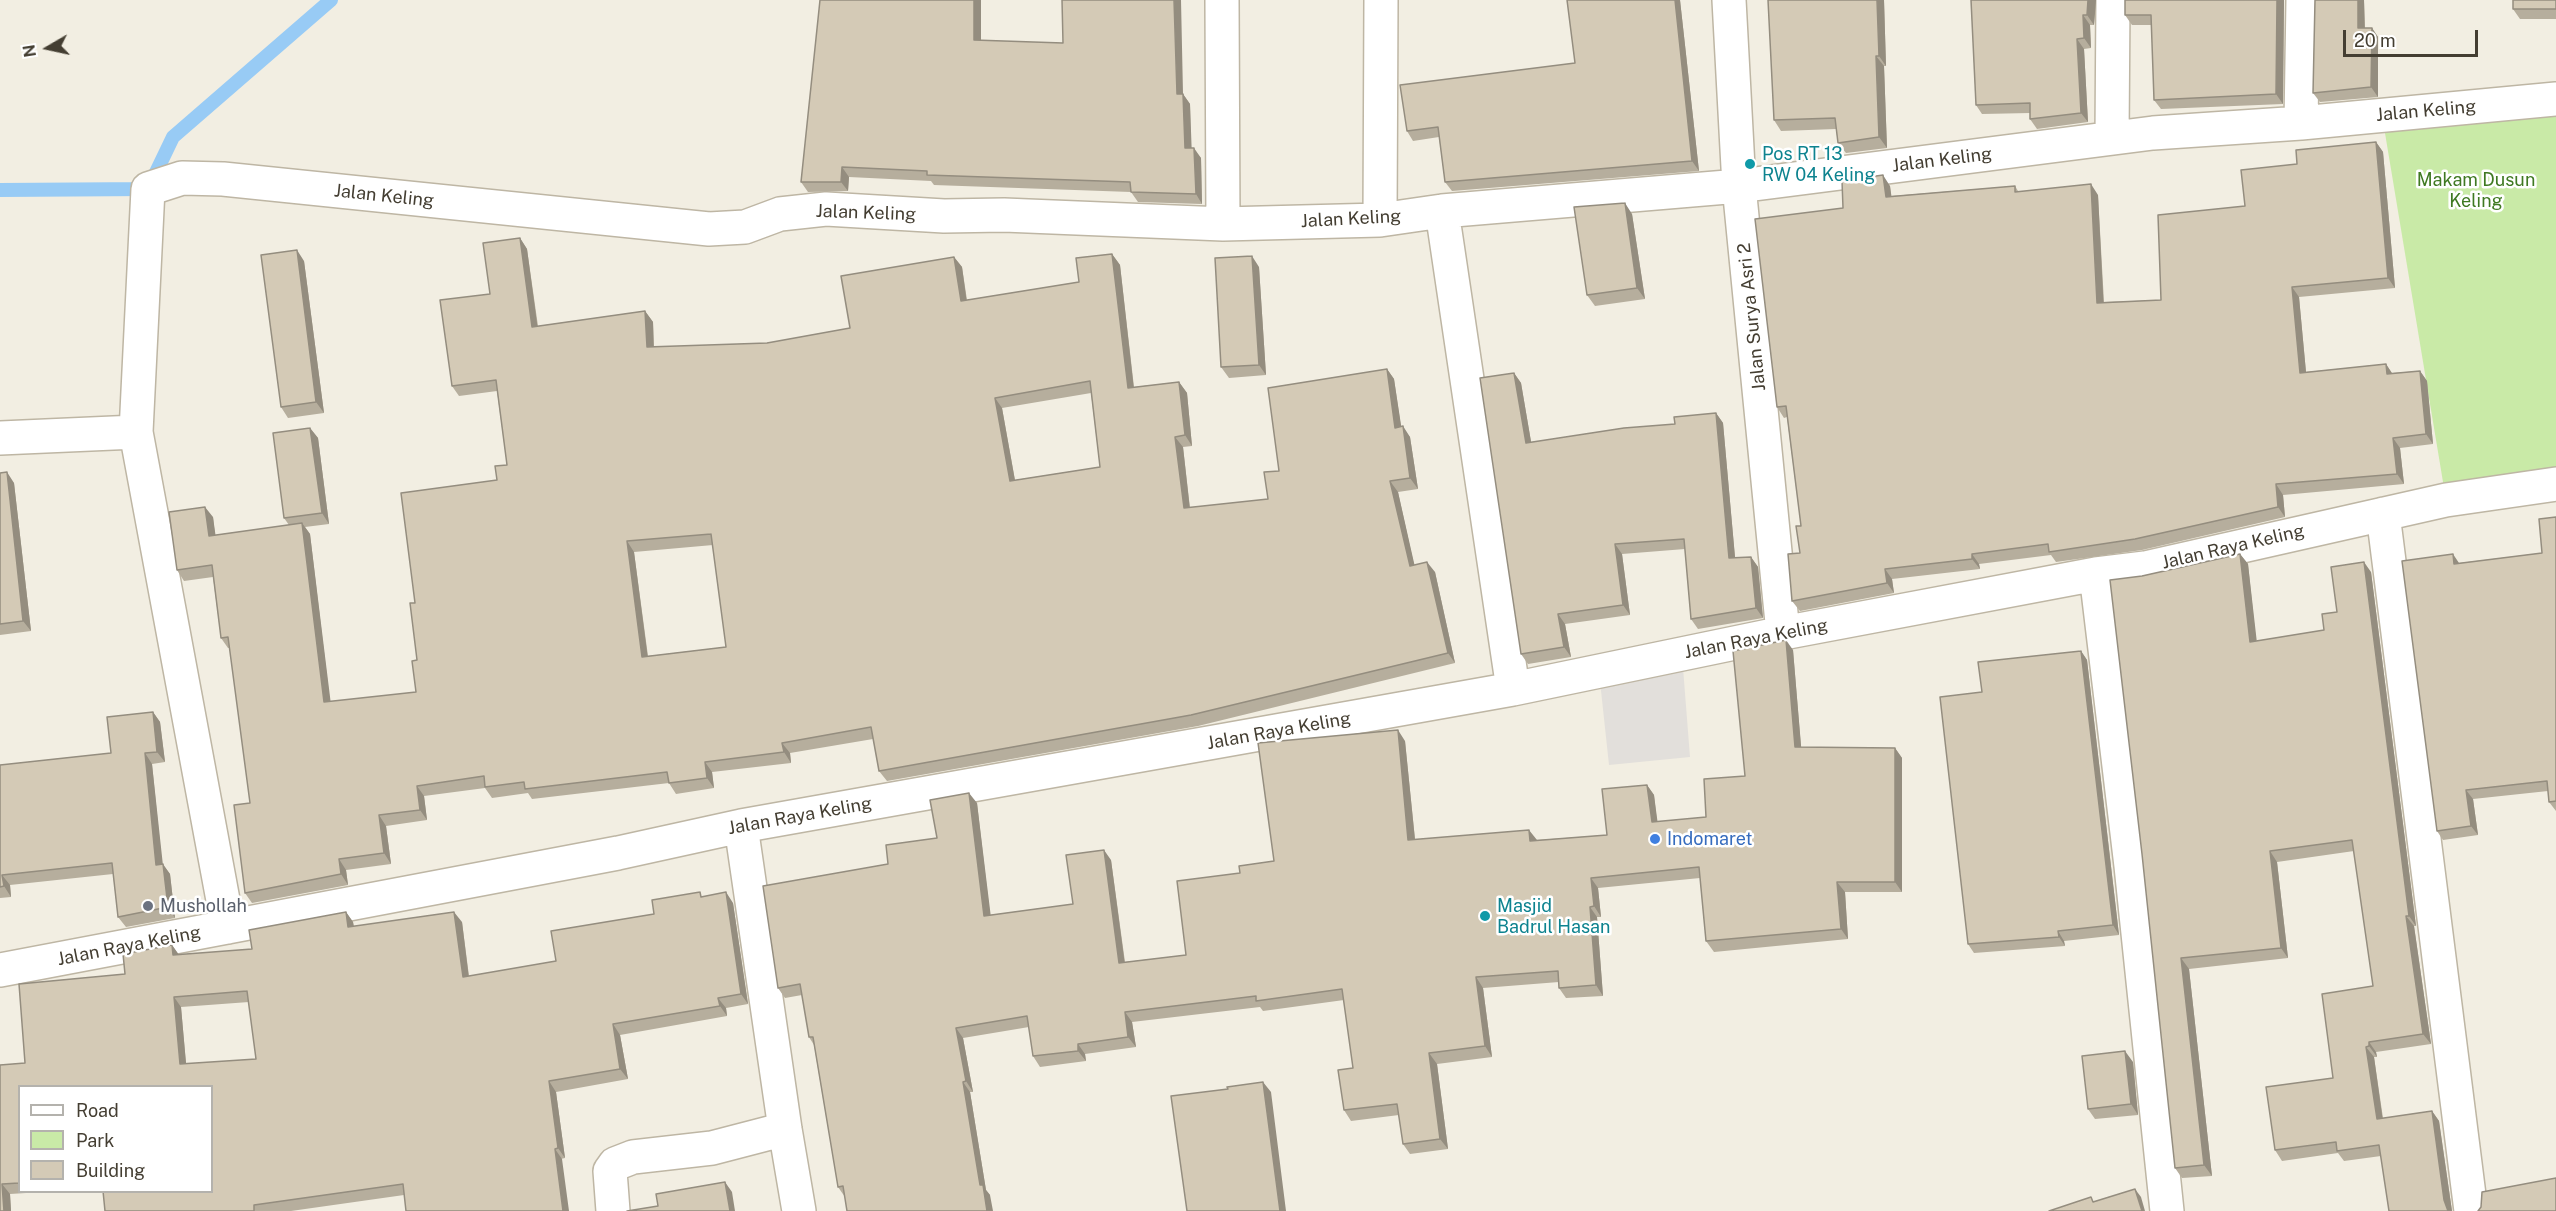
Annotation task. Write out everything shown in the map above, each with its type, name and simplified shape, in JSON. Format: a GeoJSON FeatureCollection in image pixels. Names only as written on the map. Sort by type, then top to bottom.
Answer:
{"type":"FeatureCollection","features":[{"type":"Feature","properties":{"kind":"street"},"geometry":{"type":"LineString","coordinates":[[1222,0],[1222,224]]}},
{"type":"Feature","properties":{"kind":"street"},"geometry":{"type":"LineString","coordinates":[[1380,220],[1381,0]]}},
{"type":"Feature","properties":{"kind":"street","name":"Jalan Surya Asri 2"},"geometry":{"type":"LineString","coordinates":[[1729,0],[1739,186],[1783,633]]}},
{"type":"Feature","properties":{"kind":"street"},"geometry":{"type":"LineString","coordinates":[[2112,138],[2113,0]]}},
{"type":"Feature","properties":{"kind":"street"},"geometry":{"type":"LineString","coordinates":[[2301,123],[2303,0]]}},
{"type":"Feature","properties":{"kind":"street","name":"Jalan Keling"},"geometry":{"type":"LineString","coordinates":[[136,432],[148,189],[182,178],[223,179],[710,229],[745,227],[780,214],[826,209],[944,216],[1004,215],[1222,224],[1380,220],[1442,210],[1739,186],[2153,132],[2301,123],[2556,99]]}},
{"type":"Feature","properties":{"kind":"street"},"geometry":{"type":"LineString","coordinates":[[1442,210],[1513,689]]}},
{"type":"Feature","properties":{"kind":"street"},"geometry":{"type":"LineString","coordinates":[[0,438],[136,432],[228,927]]}},
{"type":"Feature","properties":{"kind":"street","name":"Jalan Raya Keling"},"geometry":{"type":"LineString","coordinates":[[0,970],[618,853],[741,826],[1513,689],[1783,633],[2096,574],[2145,568],[2446,500],[2556,484]]}},
{"type":"Feature","properties":{"kind":"street"},"geometry":{"type":"LineString","coordinates":[[2383,514],[2471,1211]]}},
{"type":"Feature","properties":{"kind":"street"},"geometry":{"type":"LineString","coordinates":[[2096,574],[2132,878],[2167,1211]]}},
{"type":"Feature","properties":{"kind":"street"},"geometry":{"type":"LineString","coordinates":[[741,826],[799,1211]]}},
{"type":"Feature","properties":{"kind":"street"},"geometry":{"type":"LineString","coordinates":[[613,1211],[610,1171],[615,1164],[633,1157],[712,1148],[785,1129]]}},
{"type":"Feature","properties":{"kind":"green space","name":"Makam Dusun Keling"},"geometry":{"type":"Polygon","coordinates":[[[2556,99],[2556,490],[2446,500],[2382,115],[2556,99]]]}},
{"type":"Feature","properties":{"kind":"shaded area"},"geometry":{"type":"Polygon","coordinates":[[[1682,655],[1690,757],[1609,765],[1599,672],[1682,655]]]}},
{"type":"Feature","properties":{"kind":"building"},"geometry":{"type":"Polygon","coordinates":[[[820,0],[974,0],[974,40],[1063,43],[1062,0],[1174,0],[1177,94],[1183,94],[1185,148],[1194,148],[1196,194],[1131,192],[1130,182],[927,175],[927,171],[842,167],[841,182],[801,182],[820,0]]]}},
{"type":"Feature","properties":{"kind":"building"},"geometry":{"type":"Polygon","coordinates":[[[1567,0],[1675,0],[1692,161],[1445,182],[1438,127],[1407,131],[1400,85],[1575,63],[1567,0]]]}},
{"type":"Feature","properties":{"kind":"building"},"geometry":{"type":"Polygon","coordinates":[[[1768,0],[1877,0],[1879,56],[1876,56],[1879,137],[1838,143],[1835,118],[1774,120],[1768,0]]]}},
{"type":"Feature","properties":{"kind":"building"},"geometry":{"type":"Polygon","coordinates":[[[1971,0],[2088,0],[2087,15],[2083,15],[2084,38],[2077,39],[2081,113],[2030,119],[2030,103],[1976,105],[1971,0]]]}},
{"type":"Feature","properties":{"kind":"building"},"geometry":{"type":"Polygon","coordinates":[[[2125,0],[2277,0],[2276,94],[2154,100],[2151,15],[2125,15],[2125,0]]]}},
{"type":"Feature","properties":{"kind":"building"},"geometry":{"type":"Polygon","coordinates":[[[2315,0],[2358,0],[2358,28],[2372,28],[2371,87],[2313,93],[2315,0]]]}},
{"type":"Feature","properties":{"kind":"building"},"geometry":{"type":"Polygon","coordinates":[[[2513,0],[2556,0],[2556,9],[2513,9],[2513,0]]]}},
{"type":"Feature","properties":{"kind":"building"},"geometry":{"type":"Polygon","coordinates":[[[2376,142],[2388,278],[2292,287],[2300,373],[2386,364],[2387,374],[2420,371],[2426,434],[2393,438],[2397,474],[2276,484],[2278,507],[2135,539],[2049,552],[2048,544],[1972,554],[1972,559],[1885,569],[1887,583],[1792,601],[1788,554],[1800,553],[1796,526],[1801,526],[1786,406],[1777,407],[1755,219],[1843,208],[1842,181],[1883,175],[1886,197],[2015,186],[2015,192],[2091,184],[2097,303],[2161,300],[2158,215],[2245,206],[2241,170],[2297,164],[2296,150],[2376,142]]]}},
{"type":"Feature","properties":{"kind":"building"},"geometry":{"type":"Polygon","coordinates":[[[1625,203],[1637,288],[1587,295],[1574,207],[1625,203]]]}},
{"type":"Feature","properties":{"kind":"building"},"geometry":{"type":"Polygon","coordinates":[[[520,238],[532,327],[645,311],[647,347],[767,343],[850,328],[841,276],[954,257],[961,301],[1079,282],[1076,258],[1112,254],[1128,388],[1179,382],[1185,435],[1175,437],[1184,508],[1268,499],[1264,472],[1279,471],[1268,388],[1387,369],[1395,428],[1403,426],[1410,478],[1390,481],[1410,566],[1427,562],[1448,653],[1191,715],[879,771],[871,727],[782,743],[784,752],[705,762],[707,778],[669,783],[667,772],[525,789],[524,782],[485,787],[484,776],[417,786],[420,810],[379,815],[384,853],[339,859],[341,874],[245,893],[234,805],[250,803],[228,637],[221,638],[212,565],[177,570],[169,512],[205,507],[209,536],[302,523],[324,702],[416,692],[412,661],[417,660],[410,603],[415,603],[401,493],[497,480],[495,466],[507,465],[496,380],[452,386],[440,300],[490,294],[483,243],[520,238]],[[1090,381],[995,398],[1010,481],[1100,467],[1090,381]],[[711,534],[627,541],[642,657],[726,647],[711,534]]]}},
{"type":"Feature","properties":{"kind":"building"},"geometry":{"type":"Polygon","coordinates":[[[297,250],[316,402],[281,407],[261,255],[297,250]]]}},
{"type":"Feature","properties":{"kind":"building"},"geometry":{"type":"Polygon","coordinates":[[[1252,256],[1259,365],[1221,367],[1215,258],[1252,256]]]}},
{"type":"Feature","properties":{"kind":"building"},"geometry":{"type":"Polygon","coordinates":[[[1514,373],[1526,443],[1624,428],[1675,424],[1674,417],[1716,413],[1729,558],[1751,557],[1756,608],[1691,619],[1684,539],[1615,544],[1623,605],[1558,614],[1564,647],[1521,654],[1480,378],[1514,373]]]}},
{"type":"Feature","properties":{"kind":"building"},"geometry":{"type":"Polygon","coordinates":[[[310,428],[322,513],[284,518],[273,433],[310,428]]]}},
{"type":"Feature","properties":{"kind":"building"},"geometry":{"type":"Polygon","coordinates":[[[7,472],[23,621],[0,624],[0,473],[7,472]]]}},
{"type":"Feature","properties":{"kind":"building"},"geometry":{"type":"Polygon","coordinates":[[[2556,517],[2556,801],[2549,802],[2547,781],[2466,790],[2471,826],[2437,831],[2402,561],[2453,554],[2454,564],[2542,553],[2539,519],[2556,517]]]}},
{"type":"Feature","properties":{"kind":"building"},"geometry":{"type":"Polygon","coordinates":[[[2240,554],[2250,642],[2324,630],[2322,614],[2337,612],[2331,567],[2364,562],[2409,916],[2406,916],[2423,1034],[2369,1042],[2369,1046],[2366,1047],[2377,1119],[2432,1111],[2444,1200],[2448,1211],[2389,1211],[2379,1145],[2337,1151],[2336,1142],[2275,1150],[2266,1087],[2333,1078],[2322,994],[2373,986],[2352,840],[2270,851],[2281,948],[2181,958],[2204,1165],[2175,1168],[2110,580],[2142,576],[2240,554]]]}},
{"type":"Feature","properties":{"kind":"building"},"geometry":{"type":"Polygon","coordinates":[[[1786,640],[1795,747],[1895,748],[1895,882],[1837,882],[1841,929],[1706,941],[1699,867],[1591,878],[1594,906],[1590,907],[1596,985],[1559,988],[1558,971],[1476,977],[1485,1046],[1429,1053],[1440,1139],[1403,1144],[1397,1104],[1344,1110],[1338,1070],[1353,1068],[1342,989],[1256,1001],[1256,996],[1125,1012],[1128,1037],[1078,1044],[1078,1051],[1033,1056],[1027,1016],[956,1028],[966,1081],[963,1082],[980,1185],[983,1185],[987,1211],[847,1211],[843,1186],[838,1187],[813,1037],[809,1037],[800,984],[778,988],[763,886],[888,864],[886,845],[937,838],[930,800],[969,793],[984,916],[1073,904],[1066,855],[1104,850],[1119,963],[1186,955],[1177,881],[1240,873],[1239,866],[1274,861],[1258,743],[1398,730],[1408,840],[1529,830],[1530,841],[1607,835],[1602,789],[1647,785],[1652,822],[1706,817],[1704,779],[1745,776],[1733,651],[1786,640]]]}},
{"type":"Feature","properties":{"kind":"building"},"geometry":{"type":"Polygon","coordinates":[[[2081,651],[2113,925],[2058,931],[2059,937],[1968,944],[1940,697],[1982,692],[1978,662],[2081,651]]]}},
{"type":"Feature","properties":{"kind":"building"},"geometry":{"type":"Polygon","coordinates":[[[153,712],[157,752],[145,753],[156,865],[163,864],[168,907],[118,917],[112,863],[2,875],[4,886],[0,887],[0,765],[111,753],[107,717],[153,712]]]}},
{"type":"Feature","properties":{"kind":"building"},"geometry":{"type":"Polygon","coordinates":[[[700,892],[701,897],[726,892],[741,994],[718,998],[720,1006],[613,1024],[620,1069],[549,1081],[563,1211],[406,1211],[403,1184],[254,1205],[254,1211],[105,1211],[103,1193],[213,1193],[213,1085],[18,1085],[18,1183],[2,1184],[4,1211],[0,1211],[0,1065],[25,1063],[19,984],[125,974],[123,954],[172,945],[173,955],[252,949],[249,930],[346,912],[348,927],[454,912],[463,977],[556,961],[551,931],[654,914],[652,900],[700,892]],[[247,991],[174,997],[180,1064],[256,1059],[247,991]]]}},
{"type":"Feature","properties":{"kind":"building"},"geometry":{"type":"Polygon","coordinates":[[[2125,1051],[2131,1104],[2088,1109],[2082,1056],[2125,1051]]]}},
{"type":"Feature","properties":{"kind":"building"},"geometry":{"type":"Polygon","coordinates":[[[1263,1082],[1280,1211],[1187,1211],[1171,1096],[1263,1082]]]}},
{"type":"Feature","properties":{"kind":"building"},"geometry":{"type":"Polygon","coordinates":[[[2556,1178],[2556,1211],[2478,1211],[2481,1207],[2482,1192],[2556,1178]]]}},
{"type":"Feature","properties":{"kind":"building"},"geometry":{"type":"Polygon","coordinates":[[[725,1182],[730,1211],[627,1211],[658,1206],[656,1194],[725,1182]]]}},
{"type":"Feature","properties":{"kind":"building"},"geometry":{"type":"Polygon","coordinates":[[[2135,1189],[2142,1211],[2049,1211],[2091,1197],[2093,1202],[2135,1189]]]}},
{"type":"Feature","properties":{"kind":"waterway"},"geometry":{"type":"LineString","coordinates":[[0,190],[148,189],[173,137],[331,0]]}},
{"type":"Feature","properties":{"kind":"place","name":"Pos RT 13 RW 04 Keling"},"geometry":{"type":"Point","coordinates":[1750,164]}},
{"type":"Feature","properties":{"kind":"place","name":"Indomaret"},"geometry":{"type":"Point","coordinates":[1655,839]}},
{"type":"Feature","properties":{"kind":"place","name":"Mushollah"},"geometry":{"type":"Point","coordinates":[148,906]}},
{"type":"Feature","properties":{"kind":"place","name":"Masjid Badrul Hasan"},"geometry":{"type":"Point","coordinates":[1485,916]}}]}
